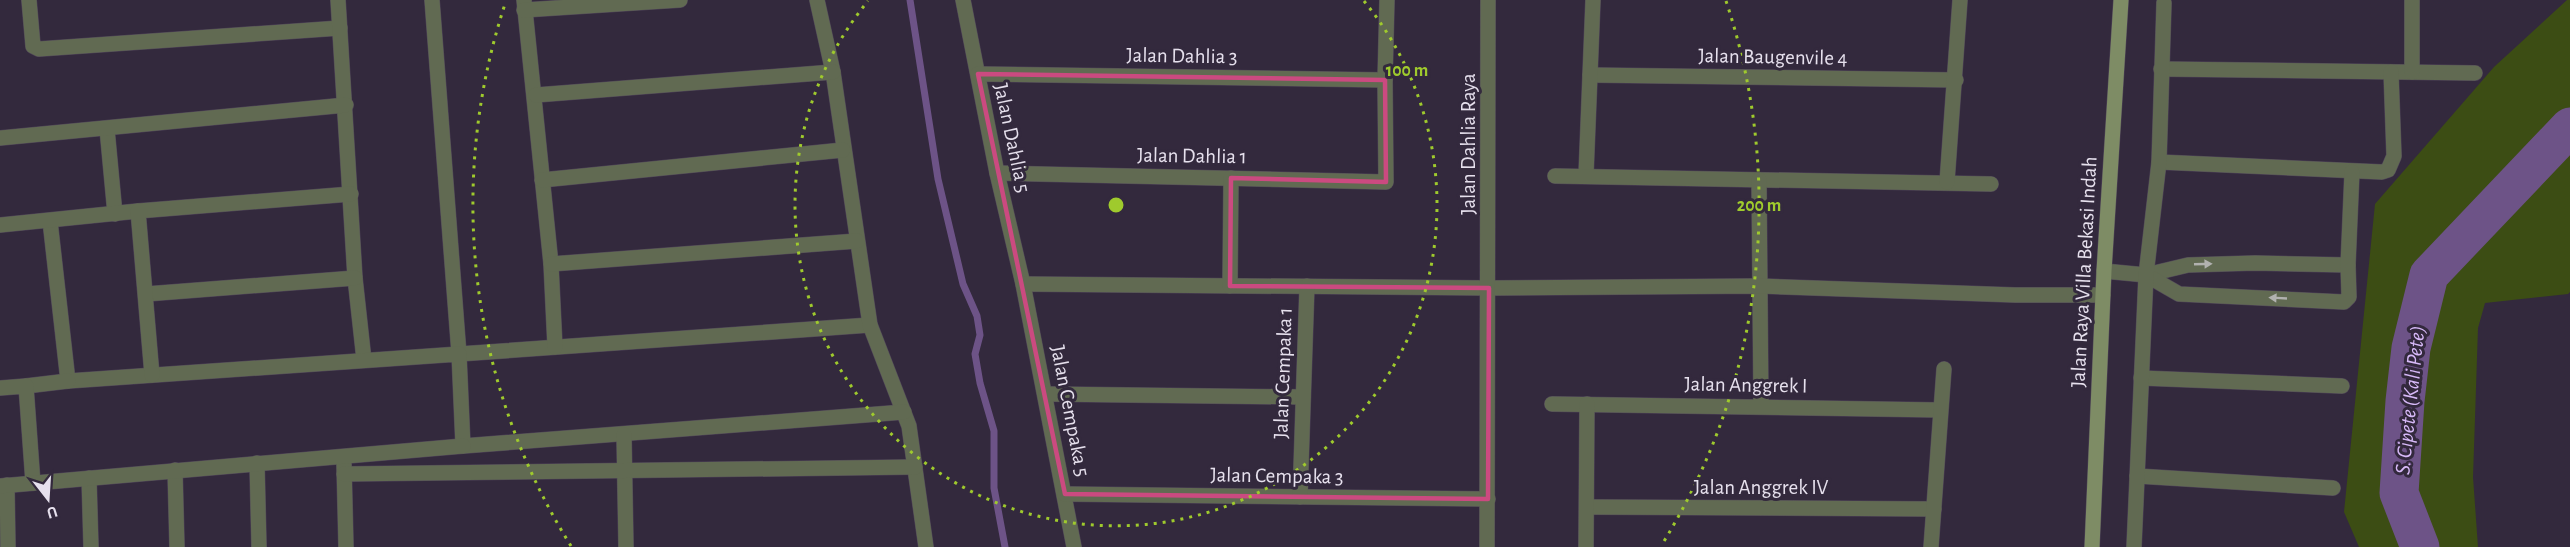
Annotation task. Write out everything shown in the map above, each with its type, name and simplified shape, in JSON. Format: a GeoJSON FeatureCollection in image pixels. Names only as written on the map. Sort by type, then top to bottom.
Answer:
{"type":"FeatureCollection","features":[{"type":"Feature","properties":{"kind":"main road","name":"Jalan Raya Villa Bekasi Indah"},"geometry":{"type":"LineString","coordinates":[[2092,547],[2104,271],[2121,0]]}},
{"type":"Feature","properties":{"kind":"street"},"geometry":{"type":"LineString","coordinates":[[29,0],[31,38],[33,46],[39,49],[340,28]]}},
{"type":"Feature","properties":{"kind":"street"},"geometry":{"type":"LineString","coordinates":[[338,0],[355,278],[364,360]]}},
{"type":"Feature","properties":{"kind":"street"},"geometry":{"type":"LineString","coordinates":[[432,0],[459,354],[463,446]]}},
{"type":"Feature","properties":{"kind":"street"},"geometry":{"type":"LineString","coordinates":[[555,347],[551,264],[536,95],[524,5],[680,0]]}},
{"type":"Feature","properties":{"kind":"street"},"geometry":{"type":"LineString","coordinates":[[817,0],[833,72],[870,324],[912,439],[926,547]]}},
{"type":"Feature","properties":{"kind":"street","name":"Jalan Dahlia 5"},"geometry":{"type":"LineString","coordinates":[[963,0],[997,173],[1023,284]]}},
{"type":"Feature","properties":{"kind":"street"},"geometry":{"type":"LineString","coordinates":[[1385,80],[1387,0]]}},
{"type":"Feature","properties":{"kind":"street","name":"Jalan Dahlia Raya"},"geometry":{"type":"LineString","coordinates":[[1487,547],[1488,0]]}},
{"type":"Feature","properties":{"kind":"street"},"geometry":{"type":"LineString","coordinates":[[1586,175],[1593,0]]}},
{"type":"Feature","properties":{"kind":"street"},"geometry":{"type":"LineString","coordinates":[[1947,182],[1960,0]]}},
{"type":"Feature","properties":{"kind":"street"},"geometry":{"type":"LineString","coordinates":[[2412,0],[2412,72]]}},
{"type":"Feature","properties":{"kind":"street"},"geometry":{"type":"LineString","coordinates":[[2134,547],[2146,275],[2159,162],[2164,3]]}},
{"type":"Feature","properties":{"kind":"street"},"geometry":{"type":"LineString","coordinates":[[2161,69],[2475,73]]}},
{"type":"Feature","properties":{"kind":"street"},"geometry":{"type":"LineString","coordinates":[[536,95],[833,72]]}},
{"type":"Feature","properties":{"kind":"street"},"geometry":{"type":"LineString","coordinates":[[2159,162],[2375,174],[2388,170],[2394,156],[2391,72]]}},
{"type":"Feature","properties":{"kind":"street","name":"Jalan Dahlia 3"},"geometry":{"type":"LineString","coordinates":[[978,74],[1385,80]]}},
{"type":"Feature","properties":{"kind":"street","name":"Jalan Baugenvile 4"},"geometry":{"type":"LineString","coordinates":[[1590,75],[1956,80]]}},
{"type":"Feature","properties":{"kind":"street","name":"Jalan Dahlia 1"},"geometry":{"type":"LineString","coordinates":[[997,173],[1386,182],[1385,80]]}},
{"type":"Feature","properties":{"kind":"street"},"geometry":{"type":"LineString","coordinates":[[0,138],[346,105]]}},
{"type":"Feature","properties":{"kind":"street"},"geometry":{"type":"LineString","coordinates":[[107,129],[115,214]]}},
{"type":"Feature","properties":{"kind":"street"},"geometry":{"type":"LineString","coordinates":[[543,180],[843,150]]}},
{"type":"Feature","properties":{"kind":"street"},"geometry":{"type":"LineString","coordinates":[[2146,275],[2179,294],[2344,302],[2349,297],[2352,172]]}},
{"type":"Feature","properties":{"kind":"street"},"geometry":{"type":"LineString","coordinates":[[1555,176],[1991,184]]}},
{"type":"Feature","properties":{"kind":"street"},"geometry":{"type":"LineString","coordinates":[[1230,286],[1232,178]]}},
{"type":"Feature","properties":{"kind":"street"},"geometry":{"type":"LineString","coordinates":[[1759,180],[1761,406]]}},
{"type":"Feature","properties":{"kind":"street"},"geometry":{"type":"LineString","coordinates":[[0,225],[138,211],[351,194]]}},
{"type":"Feature","properties":{"kind":"street"},"geometry":{"type":"LineString","coordinates":[[138,211],[152,375]]}},
{"type":"Feature","properties":{"kind":"street"},"geometry":{"type":"LineString","coordinates":[[50,221],[68,381]]}},
{"type":"Feature","properties":{"kind":"street"},"geometry":{"type":"LineString","coordinates":[[551,264],[857,241]]}},
{"type":"Feature","properties":{"kind":"street"},"geometry":{"type":"LineString","coordinates":[[2104,271],[2146,275],[2188,265],[2255,263],[2348,265]]}},
{"type":"Feature","properties":{"kind":"street"},"geometry":{"type":"LineString","coordinates":[[146,294],[355,278]]}},
{"type":"Feature","properties":{"kind":"street"},"geometry":{"type":"LineString","coordinates":[[1023,284],[1489,288],[1760,286],[2015,295],[2103,295]]}},
{"type":"Feature","properties":{"kind":"street","name":"Jalan Cempaka 5"},"geometry":{"type":"LineString","coordinates":[[1023,284],[1074,547]]}},
{"type":"Feature","properties":{"kind":"street","name":"Jalan Cempaka 1"},"geometry":{"type":"LineString","coordinates":[[1300,497],[1307,286]]}},
{"type":"Feature","properties":{"kind":"street"},"geometry":{"type":"LineString","coordinates":[[0,388],[68,381],[870,324]]}},
{"type":"Feature","properties":{"kind":"street"},"geometry":{"type":"LineString","coordinates":[[1931,547],[1944,369]]}},
{"type":"Feature","properties":{"kind":"street"},"geometry":{"type":"LineString","coordinates":[[2141,378],[2342,386]]}},
{"type":"Feature","properties":{"kind":"street"},"geometry":{"type":"LineString","coordinates":[[26,386],[33,483]]}},
{"type":"Feature","properties":{"kind":"street"},"geometry":{"type":"LineString","coordinates":[[1046,394],[1304,397]]}},
{"type":"Feature","properties":{"kind":"street","name":"Jalan Anggrek I"},"geometry":{"type":"LineString","coordinates":[[1552,404],[1940,410]]}},
{"type":"Feature","properties":{"kind":"street"},"geometry":{"type":"LineString","coordinates":[[1586,547],[1587,404]]}},
{"type":"Feature","properties":{"kind":"street"},"geometry":{"type":"LineString","coordinates":[[8,547],[4,485],[344,455],[904,412]]}},
{"type":"Feature","properties":{"kind":"street"},"geometry":{"type":"LineString","coordinates":[[624,435],[626,547]]}},
{"type":"Feature","properties":{"kind":"street"},"geometry":{"type":"LineString","coordinates":[[344,455],[346,547]]}},
{"type":"Feature","properties":{"kind":"street"},"geometry":{"type":"LineString","coordinates":[[257,463],[259,547]]}},
{"type":"Feature","properties":{"kind":"street"},"geometry":{"type":"LineString","coordinates":[[344,474],[915,467]]}},
{"type":"Feature","properties":{"kind":"street"},"geometry":{"type":"LineString","coordinates":[[175,470],[177,547]]}},
{"type":"Feature","properties":{"kind":"street"},"geometry":{"type":"LineString","coordinates":[[2137,476],[2333,488]]}},
{"type":"Feature","properties":{"kind":"street"},"geometry":{"type":"LineString","coordinates":[[89,478],[91,547]]}},
{"type":"Feature","properties":{"kind":"street","name":"Jalan Cempaka 3"},"geometry":{"type":"LineString","coordinates":[[1065,494],[1488,499]]}},
{"type":"Feature","properties":{"kind":"street","name":"Jalan Anggrek IV"},"geometry":{"type":"LineString","coordinates":[[1588,507],[1934,510]]}},
{"type":"Feature","properties":{"kind":"highlighted area"},"geometry":{"type":"Polygon","coordinates":[[[978,74],[1385,80],[1386,182],[1231,178],[1230,286],[1489,288],[1488,499],[1065,494],[978,74]]]}},
{"type":"Feature","properties":{"kind":"green space"},"geometry":{"type":"Polygon","coordinates":[[[2567,0],[2570,0],[2570,127],[2488,213],[2570,130],[2570,292],[2485,303],[2478,328],[2473,477],[2478,547],[2359,547],[2344,512],[2375,204],[2494,67],[2567,0]]]}},
{"type":"Feature","properties":{"kind":"waterway"},"geometry":{"type":"LineString","coordinates":[[910,0],[938,179],[963,284],[977,316],[980,335],[975,354],[980,383],[994,431],[994,488],[1005,547]]}},
{"type":"Feature","properties":{"kind":"waterway","name":"S. Cipete (Kali Pete)"},"geometry":{"type":"LineString","coordinates":[[2420,547],[2399,493],[2411,348],[2429,275],[2570,127]]}}]}
